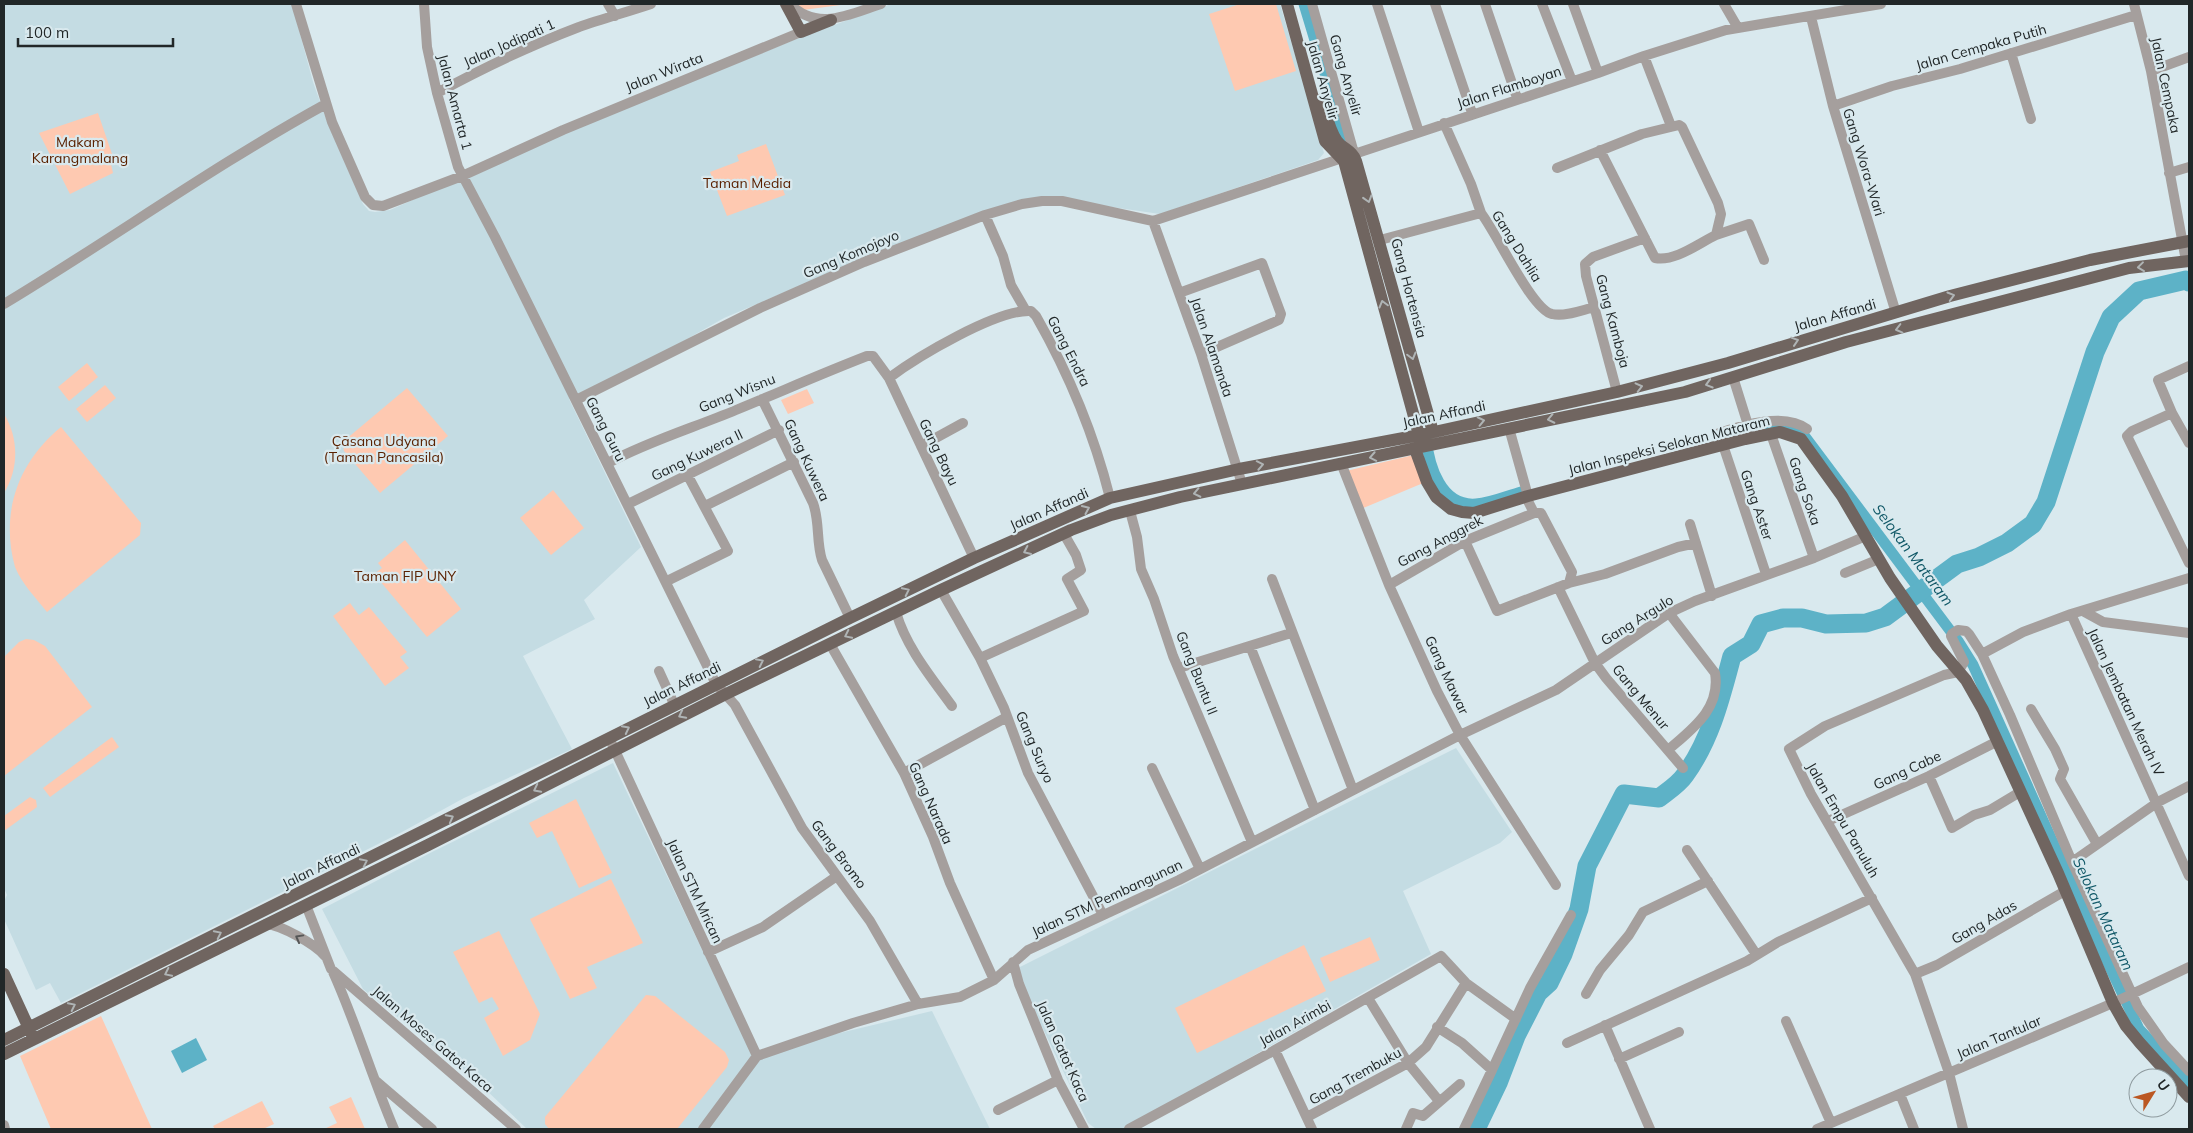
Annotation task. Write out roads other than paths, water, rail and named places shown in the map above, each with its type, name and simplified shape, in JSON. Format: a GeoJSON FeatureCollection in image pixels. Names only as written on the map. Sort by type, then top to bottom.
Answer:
{"type":"FeatureCollection","features":[{"type":"Feature","properties":{"kind":"main road"},"geometry":{"type":"LineString","coordinates":[[786,4],[801,32]]}},
{"type":"Feature","properties":{"kind":"main road","name":"Jalan Anyelir"},"geometry":{"type":"LineString","coordinates":[[1286,4],[1325,140],[1331,149],[1349,155]]}},
{"type":"Feature","properties":{"kind":"main road","name":"Jalan Anyelir"},"geometry":{"type":"LineString","coordinates":[[1294,4],[1331,128],[1338,142],[1349,155]]}},
{"type":"Feature","properties":{"kind":"main road","name":"Jalan Wirata"},"geometry":{"type":"LineString","coordinates":[[801,32],[831,20]]}},
{"type":"Feature","properties":{"kind":"main road","name":"Gang Hortensia"},"geometry":{"type":"LineString","coordinates":[[1349,155],[1356,161],[1435,438]]}},
{"type":"Feature","properties":{"kind":"main road","name":"Gang Hortensia"},"geometry":{"type":"LineString","coordinates":[[1349,155],[1418,444]]}},
{"type":"Feature","properties":{"kind":"main road","name":"Jalan Affandi"},"geometry":{"type":"LineString","coordinates":[[4,1054],[31,1033],[410,846],[612,743],[726,694],[941,590],[1068,532],[1130,511],[1180,497],[1341,463],[1728,363],[1950,296],[2090,260],[2186,241]]}},
{"type":"Feature","properties":{"kind":"main road","name":"Jalan Affandi"},"geometry":{"type":"LineString","coordinates":[[1435,438],[1509,428],[1685,392],[1846,342],[2129,268],[2188,261]]}},
{"type":"Feature","properties":{"kind":"main road"},"geometry":{"type":"LineString","coordinates":[[1728,363],[1733,377]]}},
{"type":"Feature","properties":{"kind":"main road","name":"Jalan Inspeksi Selokan Mataram"},"geometry":{"type":"LineString","coordinates":[[1418,444],[1427,482],[1436,497],[1451,509],[1474,513],[1527,493],[1721,441],[1787,433],[1804,442],[1842,496],[1890,578],[1937,646],[1966,680],[1983,710],[2115,1002],[2135,1038],[2185,1077],[2189,1096]]}},
{"type":"Feature","properties":{"kind":"main road","name":"Jalan Affandi"},"geometry":{"type":"LineString","coordinates":[[612,743],[674,704],[974,558],[1110,498],[1239,470],[1418,444]]}},
{"type":"Feature","properties":{"kind":"main road"},"geometry":{"type":"LineString","coordinates":[[1065,518],[1068,532]]}},
{"type":"Feature","properties":{"kind":"main road","name":"Jalan Affandi"},"geometry":{"type":"LineString","coordinates":[[4,1040],[31,1033],[306,905],[410,846]]}},
{"type":"Feature","properties":{"kind":"main road"},"geometry":{"type":"LineString","coordinates":[[4,974],[31,1033]]}},
{"type":"Feature","properties":{"kind":"street","name":"Jalan Wirata"},"geometry":{"type":"LineString","coordinates":[[296,4],[326,104],[365,198],[373,205],[383,206],[462,176],[563,130],[801,32]]}},
{"type":"Feature","properties":{"kind":"street","name":"Jalan Amarta 1"},"geometry":{"type":"LineString","coordinates":[[424,4],[427,47],[437,93],[462,176]]}},
{"type":"Feature","properties":{"kind":"street"},"geometry":{"type":"LineString","coordinates":[[608,4],[614,16]]}},
{"type":"Feature","properties":{"kind":"street","name":"Jalan Jodipati 1"},"geometry":{"type":"LineString","coordinates":[[437,93],[481,69],[528,48],[580,27],[651,4]]}},
{"type":"Feature","properties":{"kind":"street"},"geometry":{"type":"LineString","coordinates":[[790,4],[796,10],[810,17],[831,20]]}},
{"type":"Feature","properties":{"kind":"street","name":"Jalan Wirata"},"geometry":{"type":"LineString","coordinates":[[831,20],[881,4]]}},
{"type":"Feature","properties":{"kind":"street","name":"Gang Anyelir"},"geometry":{"type":"LineString","coordinates":[[1312,4],[1349,155]]}},
{"type":"Feature","properties":{"kind":"street"},"geometry":{"type":"LineString","coordinates":[[1376,4],[1419,132]]}},
{"type":"Feature","properties":{"kind":"street"},"geometry":{"type":"LineString","coordinates":[[1435,4],[1472,113]]}},
{"type":"Feature","properties":{"kind":"street"},"geometry":{"type":"LineString","coordinates":[[1486,4],[1518,98]]}},
{"type":"Feature","properties":{"kind":"street"},"geometry":{"type":"LineString","coordinates":[[1542,4],[1572,81]]}},
{"type":"Feature","properties":{"kind":"street"},"geometry":{"type":"LineString","coordinates":[[1573,4],[1598,73]]}},
{"type":"Feature","properties":{"kind":"street"},"geometry":{"type":"LineString","coordinates":[[1724,4],[1738,28]]}},
{"type":"Feature","properties":{"kind":"street","name":"Jalan Flamboyan"},"geometry":{"type":"LineString","coordinates":[[1153,221],[1644,56],[1738,28],[1881,4]]}},
{"type":"Feature","properties":{"kind":"street","name":"Jalan Cempaka"},"geometry":{"type":"LineString","coordinates":[[2134,4],[2151,71],[2169,173],[2186,241],[2188,261]]}},
{"type":"Feature","properties":{"kind":"street","name":"Jalan Cempaka Putih"},"geometry":{"type":"LineString","coordinates":[[1833,106],[1892,86],[1960,69],[2136,15]]}},
{"type":"Feature","properties":{"kind":"street","name":"Gang Wora-Wari"},"geometry":{"type":"LineString","coordinates":[[1811,17],[1833,106],[1896,313]]}},
{"type":"Feature","properties":{"kind":"street"},"geometry":{"type":"LineString","coordinates":[[2011,54],[2031,119]]}},
{"type":"Feature","properties":{"kind":"street"},"geometry":{"type":"LineString","coordinates":[[1644,56],[1671,126]]}},
{"type":"Feature","properties":{"kind":"street"},"geometry":{"type":"LineString","coordinates":[[2151,71],[2189,57]]}},
{"type":"Feature","properties":{"kind":"street"},"geometry":{"type":"LineString","coordinates":[[4,304],[62,269],[263,139],[326,104]]}},
{"type":"Feature","properties":{"kind":"street"},"geometry":{"type":"LineString","coordinates":[[1444,123],[1471,184],[1481,213]]}},
{"type":"Feature","properties":{"kind":"street"},"geometry":{"type":"LineString","coordinates":[[1557,168],[1600,150],[1679,125],[1682,127],[1718,203],[1721,214],[1716,234]]}},
{"type":"Feature","properties":{"kind":"street"},"geometry":{"type":"LineString","coordinates":[[1600,150],[1655,258],[1661,260],[1679,254],[1716,234],[1749,224],[1764,260]]}},
{"type":"Feature","properties":{"kind":"street"},"geometry":{"type":"LineString","coordinates":[[2169,173],[2189,167]]}},
{"type":"Feature","properties":{"kind":"street","name":"Gang Guru"},"geometry":{"type":"LineString","coordinates":[[462,176],[496,237],[667,581],[716,684],[726,694]]}},
{"type":"Feature","properties":{"kind":"street","name":"Gang Komojoyo"},"geometry":{"type":"LineString","coordinates":[[576,400],[760,308],[864,262],[985,215],[1022,204],[1062,201],[1153,221]]}},
{"type":"Feature","properties":{"kind":"street","name":"Gang Dahlia"},"geometry":{"type":"LineString","coordinates":[[1380,240],[1481,213],[1494,231],[1515,270],[1541,308],[1552,314],[1594,308]]}},
{"type":"Feature","properties":{"kind":"street"},"geometry":{"type":"LineString","coordinates":[[985,215],[1003,256],[1012,284],[1026,311]]}},
{"type":"Feature","properties":{"kind":"street","name":"Jalan Alamanda"},"geometry":{"type":"LineString","coordinates":[[1153,221],[1201,354],[1242,484]]}},
{"type":"Feature","properties":{"kind":"street","name":"Gang Kamboja"},"geometry":{"type":"LineString","coordinates":[[1617,392],[1584,264],[1594,257],[1645,238]]}},
{"type":"Feature","properties":{"kind":"street"},"geometry":{"type":"LineString","coordinates":[[1179,293],[1262,263],[1280,314],[1279,320],[1201,354]]}},
{"type":"Feature","properties":{"kind":"street","name":"Gang Endra"},"geometry":{"type":"LineString","coordinates":[[890,378],[905,366],[956,338],[1005,316],[1031,311],[1036,316],[1070,379],[1093,440],[1110,498]]}},
{"type":"Feature","properties":{"kind":"street","name":"Gang Wisnu"},"geometry":{"type":"LineString","coordinates":[[608,463],[668,435],[867,356],[873,356],[877,359]]}},
{"type":"Feature","properties":{"kind":"street","name":"Gang Bayu"},"geometry":{"type":"LineString","coordinates":[[877,359],[890,378],[920,446],[974,558]]}},
{"type":"Feature","properties":{"kind":"street"},"geometry":{"type":"LineString","coordinates":[[2189,366],[2158,380],[2172,413],[2189,443]]}},
{"type":"Feature","properties":{"kind":"street"},"geometry":{"type":"LineString","coordinates":[[1733,377],[1748,425]]}},
{"type":"Feature","properties":{"kind":"street","name":"Gang Kuwera"},"geometry":{"type":"LineString","coordinates":[[762,399],[779,430],[818,517],[822,560],[850,618]]}},
{"type":"Feature","properties":{"kind":"street"},"geometry":{"type":"LineString","coordinates":[[2172,413],[2131,432],[2127,437],[2189,563]]}},
{"type":"Feature","properties":{"kind":"street"},"geometry":{"type":"LineString","coordinates":[[1721,441],[1748,425],[1790,421],[1799,423],[1807,429]]}},
{"type":"Feature","properties":{"kind":"street"},"geometry":{"type":"LineString","coordinates":[[920,446],[964,423]]}},
{"type":"Feature","properties":{"kind":"street"},"geometry":{"type":"LineString","coordinates":[[1509,428],[1534,513],[1541,513],[1553,533],[1572,572],[1569,583]]}},
{"type":"Feature","properties":{"kind":"street","name":"Gang Kuwera II"},"geometry":{"type":"LineString","coordinates":[[628,504],[779,430]]}},
{"type":"Feature","properties":{"kind":"street","name":"Gang Soka"},"geometry":{"type":"LineString","coordinates":[[1771,434],[1814,558]]}},
{"type":"Feature","properties":{"kind":"street","name":"Gang Aster"},"geometry":{"type":"LineString","coordinates":[[1721,441],[1766,574]]}},
{"type":"Feature","properties":{"kind":"street"},"geometry":{"type":"LineString","coordinates":[[705,506],[794,462]]}},
{"type":"Feature","properties":{"kind":"street","name":"Gang Mawar"},"geometry":{"type":"LineString","coordinates":[[1341,463],[1389,585],[1437,691],[1460,735],[1556,885]]}},
{"type":"Feature","properties":{"kind":"street"},"geometry":{"type":"LineString","coordinates":[[667,581],[728,551],[687,474]]}},
{"type":"Feature","properties":{"kind":"street","name":"Gang Buntu II"},"geometry":{"type":"LineString","coordinates":[[1130,511],[1137,537],[1141,569],[1154,599],[1173,656],[1252,842]]}},
{"type":"Feature","properties":{"kind":"street","name":"Gang Anggrek"},"geometry":{"type":"LineString","coordinates":[[1389,585],[1465,541],[1534,513]]}},
{"type":"Feature","properties":{"kind":"street"},"geometry":{"type":"LineString","coordinates":[[1690,524],[1712,596]]}},
{"type":"Feature","properties":{"kind":"street"},"geometry":{"type":"LineString","coordinates":[[980,658],[1084,611],[1067,579],[1081,570],[1068,532]]}},
{"type":"Feature","properties":{"kind":"street","name":"Gang Argulo"},"geometry":{"type":"LineString","coordinates":[[1460,735],[1556,690],[1669,613],[1766,574],[1814,558],[1866,536]]}},
{"type":"Feature","properties":{"kind":"street"},"geometry":{"type":"LineString","coordinates":[[1465,541],[1497,611],[1569,583],[1605,574],[1678,547],[1696,543]]}},
{"type":"Feature","properties":{"kind":"street"},"geometry":{"type":"LineString","coordinates":[[1845,573],[1879,559]]}},
{"type":"Feature","properties":{"kind":"street"},"geometry":{"type":"LineString","coordinates":[[1982,654],[2024,632],[2071,614],[2189,578]]}},
{"type":"Feature","properties":{"kind":"street"},"geometry":{"type":"LineString","coordinates":[[1272,579],[1291,634],[1353,790]]}},
{"type":"Feature","properties":{"kind":"street","name":"Gang Menur"},"geometry":{"type":"LineString","coordinates":[[1558,587],[1595,663],[1683,768]]}},
{"type":"Feature","properties":{"kind":"street","name":"Gang Suryo"},"geometry":{"type":"LineString","coordinates":[[941,590],[980,658],[1007,717],[1028,773],[1103,915]]}},
{"type":"Feature","properties":{"kind":"street","name":"Jalan Jembatan Merah IV"},"geometry":{"type":"LineString","coordinates":[[2083,610],[2103,622],[2189,633]]}},
{"type":"Feature","properties":{"kind":"street"},"geometry":{"type":"LineString","coordinates":[[896,612],[900,628],[908,642],[952,706]]}},
{"type":"Feature","properties":{"kind":"street"},"geometry":{"type":"LineString","coordinates":[[1668,750],[1697,726],[1707,714],[1717,685],[1715,673],[1669,613]]}},
{"type":"Feature","properties":{"kind":"street","name":"Jalan Jembatan Merah IV"},"geometry":{"type":"LineString","coordinates":[[2071,614],[2158,802],[2189,876]]}},
{"type":"Feature","properties":{"kind":"street"},"geometry":{"type":"LineString","coordinates":[[1958,672],[1964,662],[1952,640],[1954,632],[1966,631],[1982,654],[2050,804],[2072,862],[2130,995],[2185,1077]]}},
{"type":"Feature","properties":{"kind":"street"},"geometry":{"type":"LineString","coordinates":[[1179,668],[1291,634]]}},
{"type":"Feature","properties":{"kind":"street","name":"Gang Narada"},"geometry":{"type":"LineString","coordinates":[[830,644],[904,773],[933,838],[950,883],[994,980]]}},
{"type":"Feature","properties":{"kind":"street"},"geometry":{"type":"LineString","coordinates":[[1250,646],[1315,810]]}},
{"type":"Feature","properties":{"kind":"street"},"geometry":{"type":"LineString","coordinates":[[659,671],[674,704]]}},
{"type":"Feature","properties":{"kind":"street","name":"Jalan Empu Panuluh"},"geometry":{"type":"LineString","coordinates":[[1958,672],[1938,678],[1825,726],[1789,749],[1807,786],[1915,974],[1949,1073],[1963,1129]]}},
{"type":"Feature","properties":{"kind":"street","name":"Gang Bromo"},"geometry":{"type":"LineString","coordinates":[[726,694],[735,705],[802,828],[817,852],[870,921],[918,1004]]}},
{"type":"Feature","properties":{"kind":"street"},"geometry":{"type":"LineString","coordinates":[[2031,709],[2055,749],[2064,770],[2060,779],[2097,844]]}},
{"type":"Feature","properties":{"kind":"street"},"geometry":{"type":"LineString","coordinates":[[904,773],[1007,717]]}},
{"type":"Feature","properties":{"kind":"street","name":"Jalan STM Pembangunan"},"geometry":{"type":"LineString","coordinates":[[757,1056],[853,1023],[918,1004],[960,997],[994,980],[1028,950],[1200,869],[1460,735]]}},
{"type":"Feature","properties":{"kind":"street","name":"Gang Cabe"},"geometry":{"type":"LineString","coordinates":[[1828,821],[1929,776],[1996,742]]}},
{"type":"Feature","properties":{"kind":"street","name":"Jalan STM Mrican"},"geometry":{"type":"LineString","coordinates":[[612,743],[757,1056]]}},
{"type":"Feature","properties":{"kind":"street"},"geometry":{"type":"LineString","coordinates":[[1152,768],[1200,869]]}},
{"type":"Feature","properties":{"kind":"street"},"geometry":{"type":"LineString","coordinates":[[1929,776],[1952,828],[1974,815],[1990,810],[2020,792]]}},
{"type":"Feature","properties":{"kind":"street"},"geometry":{"type":"LineString","coordinates":[[2072,862],[2158,802],[2189,786]]}},
{"type":"Feature","properties":{"kind":"street"},"geometry":{"type":"LineString","coordinates":[[1687,850],[1756,954]]}},
{"type":"Feature","properties":{"kind":"street"},"geometry":{"type":"LineString","coordinates":[[708,952],[763,927],[837,876]]}},
{"type":"Feature","properties":{"kind":"street"},"geometry":{"type":"LineString","coordinates":[[1586,994],[1600,970],[1629,935],[1643,912],[1708,880]]}},
{"type":"Feature","properties":{"kind":"street","name":"Gang Adas"},"geometry":{"type":"LineString","coordinates":[[1915,974],[1937,965],[2065,891]]}},
{"type":"Feature","properties":{"kind":"street"},"geometry":{"type":"LineString","coordinates":[[1567,1043],[1747,961],[1756,954],[1872,898]]}},
{"type":"Feature","properties":{"kind":"street","name":"Jalan Moses Gatot Kaca"},"geometry":{"type":"LineString","coordinates":[[306,905],[327,959],[352,1014],[373,1079],[394,1129]]}},
{"type":"Feature","properties":{"kind":"street"},"geometry":{"type":"LineString","coordinates":[[1464,1129],[1530,988],[1572,915]]}},
{"type":"Feature","properties":{"kind":"street","name":"Jalan Moses Gatot Kaca"},"geometry":{"type":"LineString","coordinates":[[266,924],[279,927],[307,943],[321,952],[327,959]]}},
{"type":"Feature","properties":{"kind":"street","name":"Jalan Arimbi"},"geometry":{"type":"LineString","coordinates":[[1129,1129],[1275,1050],[1441,956],[1466,983]]}},
{"type":"Feature","properties":{"kind":"street","name":"Jalan Gatot Kaca"},"geometry":{"type":"LineString","coordinates":[[1013,962],[1018,984],[1058,1080],[1084,1129]]}},
{"type":"Feature","properties":{"kind":"street","name":"Jalan Tantular"},"geometry":{"type":"LineString","coordinates":[[1817,1129],[2115,1002],[2189,966]]}},
{"type":"Feature","properties":{"kind":"street","name":"Jalan Moses Gatot Kaca"},"geometry":{"type":"LineString","coordinates":[[332,969],[516,1129]]}},
{"type":"Feature","properties":{"kind":"street","name":"Jalan Gatot Kaca"},"geometry":{"type":"LineString","coordinates":[[1004,972],[1018,984]]}},
{"type":"Feature","properties":{"kind":"street"},"geometry":{"type":"LineString","coordinates":[[1466,983],[1516,1019]]}},
{"type":"Feature","properties":{"kind":"street","name":"Gang Trembuku"},"geometry":{"type":"LineString","coordinates":[[1307,1118],[1408,1063],[1426,1047],[1466,983]]}},
{"type":"Feature","properties":{"kind":"street"},"geometry":{"type":"LineString","coordinates":[[1368,998],[1408,1063],[1439,1101]]}},
{"type":"Feature","properties":{"kind":"street"},"geometry":{"type":"LineString","coordinates":[[1786,1021],[1831,1123]]}},
{"type":"Feature","properties":{"kind":"street"},"geometry":{"type":"LineString","coordinates":[[1605,1025],[1650,1129]]}},
{"type":"Feature","properties":{"kind":"street"},"geometry":{"type":"LineString","coordinates":[[1437,1027],[1462,1043],[1492,1070]]}},
{"type":"Feature","properties":{"kind":"street"},"geometry":{"type":"LineString","coordinates":[[1619,1059],[1679,1032]]}},
{"type":"Feature","properties":{"kind":"street"},"geometry":{"type":"LineString","coordinates":[[1275,1050],[1312,1129]]}},
{"type":"Feature","properties":{"kind":"street"},"geometry":{"type":"LineString","coordinates":[[703,1129],[757,1056]]}},
{"type":"Feature","properties":{"kind":"street"},"geometry":{"type":"LineString","coordinates":[[373,1079],[432,1129]]}},
{"type":"Feature","properties":{"kind":"street"},"geometry":{"type":"LineString","coordinates":[[998,1110],[1058,1080]]}},
{"type":"Feature","properties":{"kind":"street"},"geometry":{"type":"LineString","coordinates":[[1406,1129],[1412,1113],[1423,1116],[1460,1084]]}},
{"type":"Feature","properties":{"kind":"street"},"geometry":{"type":"LineString","coordinates":[[1900,1094],[1914,1129]]}},
{"type":"Feature","properties":{"kind":"street"},"geometry":{"type":"LineString","coordinates":[[4,1125],[5,1129]]}},
{"type":"Feature","properties":{"kind":"water"},"geometry":{"type":"Polygon","coordinates":[[[196,1038],[207,1060],[182,1073],[171,1051],[196,1038]]]}},
{"type":"Feature","properties":{"kind":"waterway","name":"Selokan Mataram"},"geometry":{"type":"LineString","coordinates":[[1304,4],[1345,140]]}},
{"type":"Feature","properties":{"kind":"waterway"},"geometry":{"type":"LineString","coordinates":[[1476,1129],[1498,1083],[1516,1036],[1538,993],[1549,983],[1563,954],[1579,909],[1587,866],[1624,794],[1659,798],[1683,778],[1702,747],[1719,702],[1732,656],[1751,644],[1761,624],[1783,618],[1802,618],[1826,624],[1866,623],[1885,617],[1957,564],[1979,557],[2007,543],[2033,524],[2046,502],[2095,352],[2111,317],[2139,291],[2186,280],[2189,282]]}},
{"type":"Feature","properties":{"kind":"waterway","name":"Selokan Mataram"},"geometry":{"type":"LineString","coordinates":[[1770,430],[1785,427],[1803,434],[1958,641],[1973,665],[2139,1029],[2189,1082]]}},
{"type":"Feature","properties":{"kind":"waterway","name":"Selokan Mataram"},"geometry":{"type":"LineString","coordinates":[[1426,438],[1430,461],[1439,483],[1454,499],[1464,503],[1476,504],[1521,492]]}},
{"type":"Feature","properties":{"kind":"park label","name":"Makam Karangmalang"},"geometry":{"type":"Point","coordinates":[80,150]}},
{"type":"Feature","properties":{"kind":"park label","name":"Taman Media"},"geometry":{"type":"Point","coordinates":[747,183]}},
{"type":"Feature","properties":{"kind":"park label","name":"Çāsana Udyana (Taman Pancasila)"},"geometry":{"type":"Point","coordinates":[384,450]}},
{"type":"Feature","properties":{"kind":"park label","name":"Taman FIP UNY"},"geometry":{"type":"Point","coordinates":[405,576]}}]}
